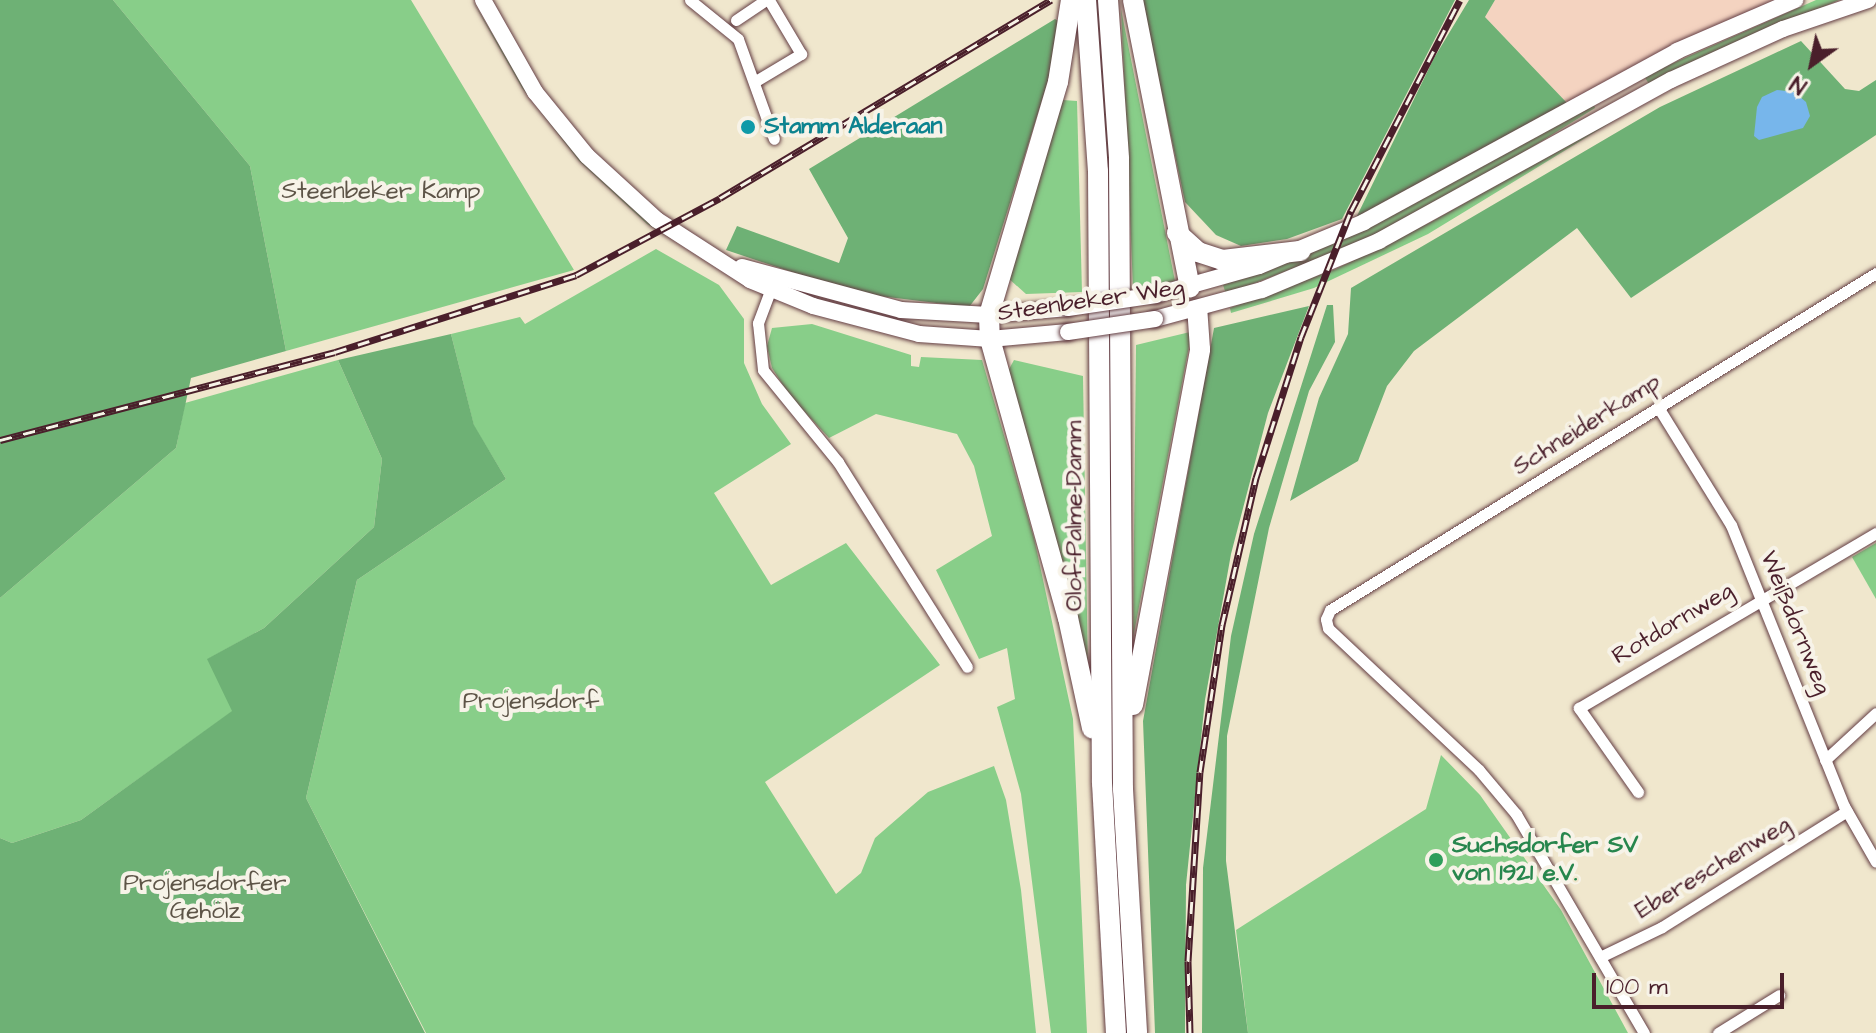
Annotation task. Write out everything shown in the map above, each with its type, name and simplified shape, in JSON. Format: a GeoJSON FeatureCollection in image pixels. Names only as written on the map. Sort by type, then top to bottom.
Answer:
{"type":"FeatureCollection","features":[{"type":"Feature","properties":{"kind":"highway"},"geometry":{"type":"LineString","coordinates":[[1071,0],[1058,82],[989,315],[990,339],[1068,618],[1102,783]]}},
{"type":"Feature","properties":{"kind":"highway","name":"Olof-Palme-Damm"},"geometry":{"type":"LineString","coordinates":[[1086,0],[1099,187],[1102,783],[1116,1033]]}},
{"type":"Feature","properties":{"kind":"highway","name":"Olof-Palme-Damm"},"geometry":{"type":"LineString","coordinates":[[1108,0],[1120,188],[1123,789],[1137,1033]]}},
{"type":"Feature","properties":{"kind":"highway"},"geometry":{"type":"LineString","coordinates":[[1133,0],[1190,287]]}},
{"type":"Feature","properties":{"kind":"highway"},"geometry":{"type":"LineString","coordinates":[[1177,233],[1198,252],[1222,260],[1300,251]]}},
{"type":"Feature","properties":{"kind":"highway"},"geometry":{"type":"LineString","coordinates":[[1123,789],[1136,680],[1200,349],[1197,310]]}},
{"type":"Feature","properties":{"kind":"main road","name":"Steenbeker Weg"},"geometry":{"type":"LineString","coordinates":[[483,0],[519,68],[570,138],[635,202],[714,257],[772,284],[901,331],[990,339],[1068,332],[1155,319],[1197,310],[1299,276],[1379,241],[1619,109],[1751,42],[1868,0]]}},
{"type":"Feature","properties":{"kind":"main road","name":"Steenbeker Weg"},"geometry":{"type":"LineString","coordinates":[[772,284],[884,308],[989,315],[1068,308],[1190,287],[1300,251],[1408,200],[1677,51],[1795,0]]}},
{"type":"Feature","properties":{"kind":"main road"},"geometry":{"type":"LineString","coordinates":[[1608,89],[1619,109]]}},
{"type":"Feature","properties":{"kind":"main road"},"geometry":{"type":"LineString","coordinates":[[1190,287],[1197,310]]}},
{"type":"Feature","properties":{"kind":"street"},"geometry":{"type":"LineString","coordinates":[[690,0],[738,39],[774,139]]}},
{"type":"Feature","properties":{"kind":"street"},"geometry":{"type":"LineString","coordinates":[[736,20],[768,0],[801,54],[754,82]]}},
{"type":"Feature","properties":{"kind":"street","name":"Schneiderkamp"},"geometry":{"type":"LineString","coordinates":[[1600,957],[1516,814],[1479,770],[1328,628],[1326,619],[1330,610],[1876,273]]}},
{"type":"Feature","properties":{"kind":"street"},"geometry":{"type":"LineString","coordinates":[[772,284],[757,333],[767,378],[838,462],[967,667]]}},
{"type":"Feature","properties":{"kind":"street","name":"Weißdornweg"},"geometry":{"type":"LineString","coordinates":[[1658,407],[1731,525],[1762,596],[1825,760],[1847,811],[1876,862]]}},
{"type":"Feature","properties":{"kind":"street","name":"Rotdornweg"},"geometry":{"type":"LineString","coordinates":[[1638,792],[1579,708],[1762,596],[1876,533]]}},
{"type":"Feature","properties":{"kind":"street"},"geometry":{"type":"LineString","coordinates":[[1825,760],[1876,713]]}},
{"type":"Feature","properties":{"kind":"street","name":"Ebereschenweg"},"geometry":{"type":"LineString","coordinates":[[1600,957],[1662,927],[1847,811]]}},
{"type":"Feature","properties":{"kind":"street"},"geometry":{"type":"LineString","coordinates":[[1600,957],[1644,1033]]}},
{"type":"Feature","properties":{"kind":"street"},"geometry":{"type":"LineString","coordinates":[[1718,1033],[1779,995]]}},
{"type":"Feature","properties":{"kind":"shaded area"},"geometry":{"type":"Polygon","coordinates":[[[1495,0],[1776,0],[1638,63],[1568,104],[1485,17],[1495,0]]]}},
{"type":"Feature","properties":{"kind":"green space"},"geometry":{"type":"Polygon","coordinates":[[[0,0],[113,0],[250,166],[286,351],[191,378],[176,448],[0,598],[0,0]]]}},
{"type":"Feature","properties":{"kind":"green space","name":"Steenbeker Kamp"},"geometry":{"type":"Polygon","coordinates":[[[113,0],[411,0],[574,270],[286,351],[250,166],[113,0]]]}},
{"type":"Feature","properties":{"kind":"green space"},"geometry":{"type":"Polygon","coordinates":[[[472,0],[524,87],[580,159],[648,222],[734,277],[647,224],[579,161],[522,88],[472,0]]]}},
{"type":"Feature","properties":{"kind":"green space"},"geometry":{"type":"Polygon","coordinates":[[[1142,0],[1455,0],[1342,219],[1287,239],[1241,246],[1216,235],[1185,202],[1142,0]]]}},
{"type":"Feature","properties":{"kind":"green space"},"geometry":{"type":"Polygon","coordinates":[[[1469,0],[1495,0],[1485,17],[1568,104],[1355,220],[1434,58],[1469,0]]]}},
{"type":"Feature","properties":{"kind":"green space"},"geometry":{"type":"Polygon","coordinates":[[[1816,0],[1839,0],[1649,84],[1644,76],[1816,0]]]}},
{"type":"Feature","properties":{"kind":"green space"},"geometry":{"type":"Polygon","coordinates":[[[1121,9],[1175,281],[1133,289],[1128,165],[1121,9]]]}},
{"type":"Feature","properties":{"kind":"green space"},"geometry":{"type":"Polygon","coordinates":[[[1055,19],[1060,22],[1048,81],[983,289],[969,307],[855,293],[726,250],[737,226],[839,263],[848,238],[809,169],[1055,19]]]}},
{"type":"Feature","properties":{"kind":"green space"},"geometry":{"type":"Polygon","coordinates":[[[1801,41],[1845,89],[1859,91],[1876,80],[1876,135],[1631,298],[1577,228],[1414,351],[1387,386],[1358,461],[1290,501],[1319,398],[1348,334],[1351,288],[1660,107],[1801,41]]]}},
{"type":"Feature","properties":{"kind":"green space"},"geometry":{"type":"Polygon","coordinates":[[[1063,100],[1077,101],[1082,292],[1026,294],[1008,278],[1063,100]]]}},
{"type":"Feature","properties":{"kind":"green space"},"geometry":{"type":"Polygon","coordinates":[[[1646,101],[1428,234],[1314,288],[1231,313],[1230,308],[1336,269],[1431,222],[1646,101]]]}},
{"type":"Feature","properties":{"kind":"green space"},"geometry":{"type":"Polygon","coordinates":[[[1594,104],[1595,108],[1490,173],[1362,242],[1226,294],[1223,285],[1366,229],[1594,104]]]}},
{"type":"Feature","properties":{"kind":"green space","name":"Projensdorf"},"geometry":{"type":"Polygon","coordinates":[[[656,249],[719,285],[744,319],[744,363],[762,404],[791,444],[714,493],[771,585],[846,543],[940,665],[765,782],[836,894],[861,873],[875,838],[928,792],[994,766],[1006,800],[1021,890],[1036,1033],[426,1033],[306,798],[357,580],[506,479],[474,426],[451,334],[520,317],[525,324],[656,249]]]}},
{"type":"Feature","properties":{"kind":"green space"},"geometry":{"type":"Polygon","coordinates":[[[1327,305],[1333,305],[1335,342],[1309,391],[1269,528],[1227,736],[1226,861],[1248,1033],[1202,1033],[1203,868],[1231,636],[1254,534],[1327,305]]]}},
{"type":"Feature","properties":{"kind":"green space"},"geometry":{"type":"Polygon","coordinates":[[[1309,306],[1268,413],[1231,554],[1205,700],[1186,885],[1185,1033],[1155,1033],[1143,721],[1214,328],[1309,306]]]}},
{"type":"Feature","properties":{"kind":"green space"},"geometry":{"type":"Polygon","coordinates":[[[812,324],[911,355],[911,366],[919,367],[921,357],[982,360],[1034,538],[1073,719],[1087,1033],[1051,1033],[1021,794],[997,707],[1015,699],[1007,648],[979,659],[936,570],[992,536],[974,466],[957,434],[876,414],[829,438],[790,396],[772,368],[767,346],[772,328],[812,324]]]}},
{"type":"Feature","properties":{"kind":"green space"},"geometry":{"type":"Polygon","coordinates":[[[1190,332],[1191,336],[1133,638],[1136,345],[1190,332]]]}},
{"type":"Feature","properties":{"kind":"green space","name":"Projensdorfer Gehölz"},"geometry":{"type":"Polygon","coordinates":[[[451,334],[474,425],[506,479],[357,580],[306,798],[425,1033],[0,1033],[0,838],[12,843],[81,820],[232,711],[207,659],[264,628],[374,527],[382,459],[338,360],[451,334]]]}},
{"type":"Feature","properties":{"kind":"green space"},"geometry":{"type":"Polygon","coordinates":[[[338,360],[382,459],[374,527],[264,628],[208,659],[233,711],[81,820],[12,843],[0,838],[0,598],[176,448],[185,403],[338,360]]]}},
{"type":"Feature","properties":{"kind":"green space"},"geometry":{"type":"Polygon","coordinates":[[[1014,360],[1083,376],[1088,673],[1008,371],[1014,360]]]}},
{"type":"Feature","properties":{"kind":"green space"},"geometry":{"type":"Polygon","coordinates":[[[1876,543],[1876,599],[1852,557],[1876,543]]]}},
{"type":"Feature","properties":{"kind":"green space","name":"Suchsdorfer SV von 1921 e.V."},"geometry":{"type":"Polygon","coordinates":[[[1441,755],[1480,795],[1561,910],[1628,1033],[1248,1033],[1236,930],[1426,809],[1441,755]]]}},
{"type":"Feature","properties":{"kind":"water"},"geometry":{"type":"Polygon","coordinates":[[[1777,90],[1794,92],[1806,102],[1810,116],[1803,128],[1759,140],[1754,136],[1757,107],[1762,97],[1777,90]]]}},
{"type":"Feature","properties":{"kind":"railway"},"geometry":{"type":"LineString","coordinates":[[0,440],[335,352],[576,275],[720,198],[1051,0]]}},
{"type":"Feature","properties":{"kind":"railway"},"geometry":{"type":"LineString","coordinates":[[1190,1033],[1188,961],[1200,772],[1222,625],[1256,478],[1301,337],[1351,211],[1460,0]]}},
{"type":"Feature","properties":{"kind":"place","name":"Stamm Alderaan"},"geometry":{"type":"Point","coordinates":[748,127]}},
{"type":"Feature","properties":{"kind":"place","name":"Suchsdorfer SV von 1921 e.V."},"geometry":{"type":"Point","coordinates":[1436,860]}}]}
